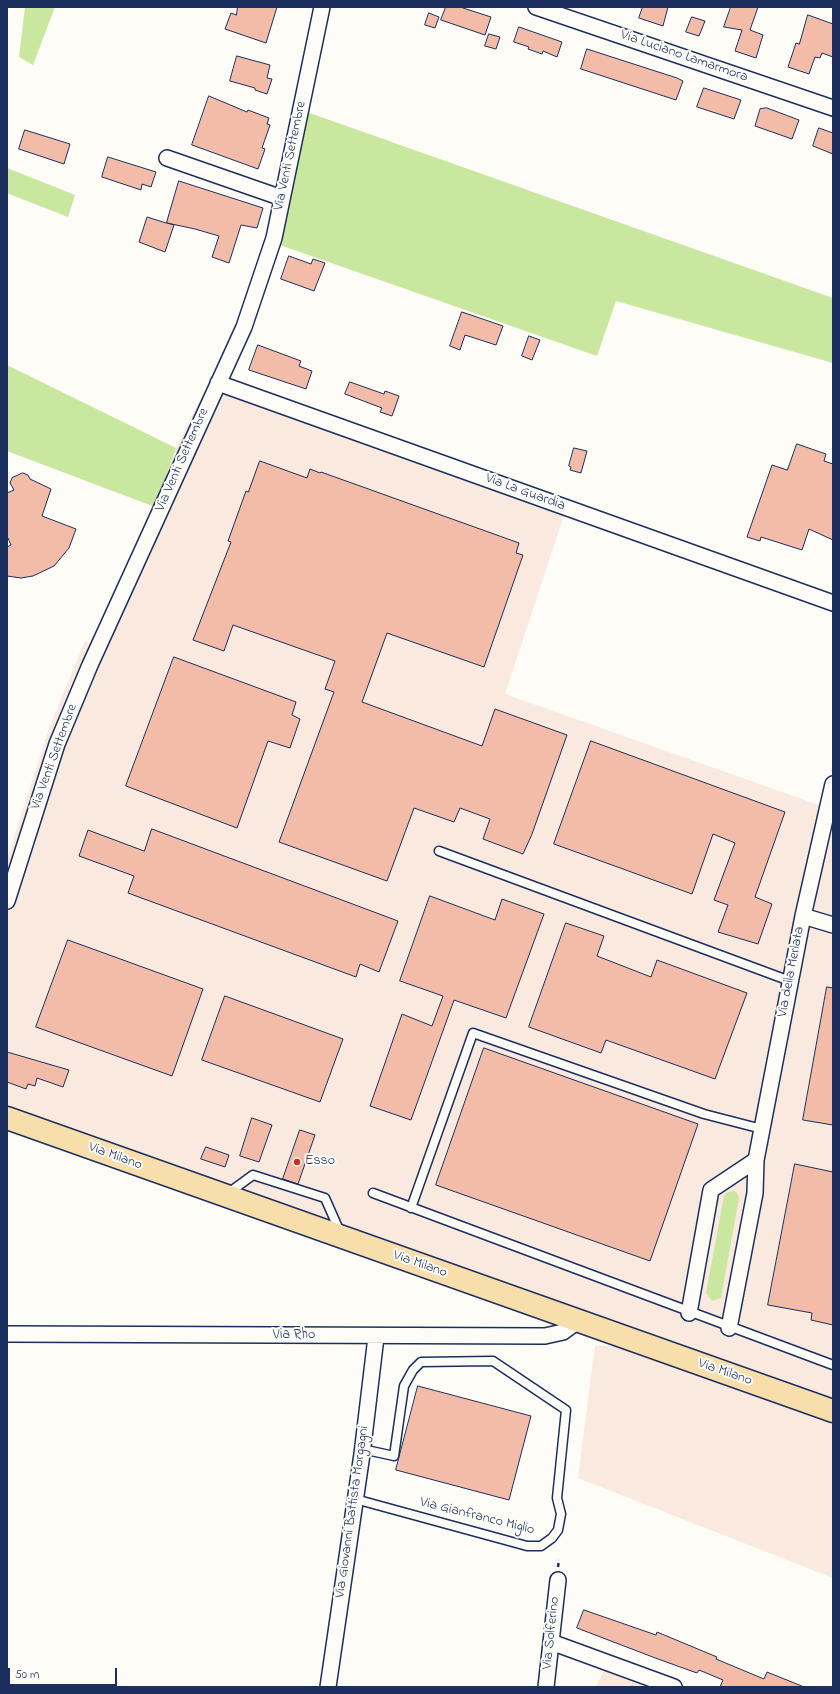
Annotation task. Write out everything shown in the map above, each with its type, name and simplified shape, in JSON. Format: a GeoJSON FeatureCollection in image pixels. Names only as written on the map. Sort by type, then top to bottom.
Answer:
{"type":"FeatureCollection","features":[{"type":"Feature","properties":{"kind":"main road","name":"Via Milano"},"geometry":{"type":"LineString","coordinates":[[7,1118],[833,1411]]}},
{"type":"Feature","properties":{"kind":"street","name":"Via Venti Settembre"},"geometry":{"type":"LineString","coordinates":[[7,901],[58,744],[90,665],[244,327],[274,238],[322,7]]}},
{"type":"Feature","properties":{"kind":"street","name":"Via Luciano Lamarmora"},"geometry":{"type":"LineString","coordinates":[[536,7],[833,108]]}},
{"type":"Feature","properties":{"kind":"street"},"geometry":{"type":"LineString","coordinates":[[167,158],[282,198]]}},
{"type":"Feature","properties":{"kind":"street","name":"Via La Guardia"},"geometry":{"type":"LineString","coordinates":[[218,383],[833,603]]}},
{"type":"Feature","properties":{"kind":"street","name":"Via della Merlata"},"geometry":{"type":"LineString","coordinates":[[729,1328],[755,1193],[756,1160],[790,981],[833,784]]}},
{"type":"Feature","properties":{"kind":"street"},"geometry":{"type":"LineString","coordinates":[[803,916],[833,925]]}},
{"type":"Feature","properties":{"kind":"street"},"geometry":{"type":"LineString","coordinates":[[689,1313],[711,1190],[756,1160]]}},
{"type":"Feature","properties":{"kind":"street","name":"Via Rho"},"geometry":{"type":"LineString","coordinates":[[7,1334],[376,1337],[546,1336],[563,1332],[578,1321]]}},
{"type":"Feature","properties":{"kind":"street","name":"Via Giovanni Battista Morgagni"},"geometry":{"type":"LineString","coordinates":[[328,1687],[362,1449],[376,1337]]}},
{"type":"Feature","properties":{"kind":"street","name":"Via Solferino"},"geometry":{"type":"LineString","coordinates":[[546,1687],[558,1580]]}},
{"type":"Feature","properties":{"kind":"street"},"geometry":{"type":"LineString","coordinates":[[551,1642],[674,1687]]}},
{"type":"Feature","properties":{"kind":"lane"},"geometry":{"type":"LineString","coordinates":[[439,851],[790,981]]}},
{"type":"Feature","properties":{"kind":"lane"},"geometry":{"type":"LineString","coordinates":[[411,1208],[473,1033],[704,1114],[762,1128]]}},
{"type":"Feature","properties":{"kind":"lane"},"geometry":{"type":"LineString","coordinates":[[225,1196],[253,1175],[325,1198],[343,1238]]}},
{"type":"Feature","properties":{"kind":"lane"},"geometry":{"type":"LineString","coordinates":[[373,1193],[833,1366]]}},
{"type":"Feature","properties":{"kind":"lane","name":"Via Gianfranco Miglio"},"geometry":{"type":"LineString","coordinates":[[355,1498],[527,1546],[542,1546],[552,1538],[558,1530],[561,1514],[557,1498],[566,1410],[493,1361],[421,1362],[413,1370],[404,1386],[394,1456],[362,1449]]}},
{"type":"Feature","properties":{"kind":"shaded area"},"geometry":{"type":"Polygon","coordinates":[[[208,385],[565,512],[505,694],[830,809],[833,798],[833,1402],[7,1109],[7,859],[50,726],[85,641],[92,644],[155,507],[176,448],[208,385]]]}},
{"type":"Feature","properties":{"kind":"shaded area"},"geometry":{"type":"Polygon","coordinates":[[[595,1346],[617,1346],[833,1420],[833,1578],[578,1478],[595,1346]]]}},
{"type":"Feature","properties":{"kind":"shaded area"},"geometry":{"type":"Polygon","coordinates":[[[605,1668],[657,1687],[596,1687],[605,1668]]]}},
{"type":"Feature","properties":{"kind":"green space"},"geometry":{"type":"Polygon","coordinates":[[[25,7],[55,7],[33,65],[19,57],[25,7]]]}},
{"type":"Feature","properties":{"kind":"green space"},"geometry":{"type":"Polygon","coordinates":[[[304,111],[833,298],[833,363],[616,301],[597,356],[277,244],[304,111]]]}},
{"type":"Feature","properties":{"kind":"green space"},"geometry":{"type":"Polygon","coordinates":[[[7,168],[75,195],[68,217],[7,193],[7,168]]]}},
{"type":"Feature","properties":{"kind":"green space"},"geometry":{"type":"Polygon","coordinates":[[[7,365],[176,448],[155,507],[7,451],[7,365]]]}},
{"type":"Feature","properties":{"kind":"green space"},"geometry":{"type":"Polygon","coordinates":[[[733,1191],[737,1193],[739,1198],[721,1298],[712,1301],[706,1293],[724,1196],[726,1193],[733,1191]]]}},
{"type":"Feature","properties":{"kind":"building"},"geometry":{"type":"Polygon","coordinates":[[[238,7],[277,7],[266,43],[225,29],[231,13],[236,15],[238,7]]]}},
{"type":"Feature","properties":{"kind":"building"},"geometry":{"type":"Polygon","coordinates":[[[446,7],[460,7],[491,17],[485,35],[441,20],[446,7]]]}},
{"type":"Feature","properties":{"kind":"building"},"geometry":{"type":"Polygon","coordinates":[[[643,7],[668,7],[663,26],[639,18],[643,7]]]}},
{"type":"Feature","properties":{"kind":"building"},"geometry":{"type":"Polygon","coordinates":[[[731,7],[758,7],[750,30],[763,35],[756,58],[735,51],[742,30],[724,27],[731,7]]]}},
{"type":"Feature","properties":{"kind":"building"},"geometry":{"type":"Polygon","coordinates":[[[429,13],[439,17],[435,28],[425,25],[429,13]]]}},
{"type":"Feature","properties":{"kind":"building"},"geometry":{"type":"Polygon","coordinates":[[[808,15],[833,24],[833,57],[822,53],[820,58],[815,57],[809,74],[788,67],[796,43],[799,44],[808,15]]]}},
{"type":"Feature","properties":{"kind":"building"},"geometry":{"type":"Polygon","coordinates":[[[692,17],[705,21],[699,36],[686,32],[692,17]]]}},
{"type":"Feature","properties":{"kind":"building"},"geometry":{"type":"Polygon","coordinates":[[[519,27],[562,42],[557,57],[543,51],[542,54],[528,49],[529,47],[514,42],[519,27]]]}},
{"type":"Feature","properties":{"kind":"building"},"geometry":{"type":"Polygon","coordinates":[[[489,34],[500,37],[496,49],[485,46],[489,34]]]}},
{"type":"Feature","properties":{"kind":"building"},"geometry":{"type":"Polygon","coordinates":[[[587,49],[683,81],[676,100],[581,69],[587,49]]]}},
{"type":"Feature","properties":{"kind":"building"},"geometry":{"type":"Polygon","coordinates":[[[237,56],[270,65],[267,78],[272,79],[267,94],[255,90],[255,88],[230,81],[237,56]]]}},
{"type":"Feature","properties":{"kind":"building"},"geometry":{"type":"Polygon","coordinates":[[[704,88],[741,100],[734,119],[697,107],[704,88]]]}},
{"type":"Feature","properties":{"kind":"building"},"geometry":{"type":"Polygon","coordinates":[[[209,96],[247,112],[248,110],[269,118],[267,124],[270,125],[262,148],[265,149],[258,169],[192,145],[209,96]]]}},
{"type":"Feature","properties":{"kind":"building"},"geometry":{"type":"Polygon","coordinates":[[[767,108],[799,120],[792,139],[755,126],[760,109],[767,108]]]}},
{"type":"Feature","properties":{"kind":"building"},"geometry":{"type":"Polygon","coordinates":[[[819,128],[833,133],[833,154],[813,146],[819,128]]]}},
{"type":"Feature","properties":{"kind":"building"},"geometry":{"type":"Polygon","coordinates":[[[25,130],[70,144],[64,164],[19,149],[25,130]]]}},
{"type":"Feature","properties":{"kind":"building"},"geometry":{"type":"Polygon","coordinates":[[[108,157],[156,172],[151,187],[142,184],[141,190],[102,177],[108,157]]]}},
{"type":"Feature","properties":{"kind":"building"},"geometry":{"type":"Polygon","coordinates":[[[179,181],[263,208],[257,228],[241,225],[229,263],[212,257],[219,236],[195,229],[167,223],[174,225],[165,252],[139,242],[147,217],[166,223],[179,181]]]}},
{"type":"Feature","properties":{"kind":"building"},"geometry":{"type":"Polygon","coordinates":[[[289,256],[311,264],[313,259],[325,263],[314,291],[281,279],[289,256]]]}},
{"type":"Feature","properties":{"kind":"building"},"geometry":{"type":"Polygon","coordinates":[[[462,312],[503,326],[496,345],[465,335],[460,350],[450,346],[462,312]]]}},
{"type":"Feature","properties":{"kind":"building"},"geometry":{"type":"Polygon","coordinates":[[[529,336],[540,340],[532,360],[522,356],[529,336]]]}},
{"type":"Feature","properties":{"kind":"building"},"geometry":{"type":"Polygon","coordinates":[[[258,345],[301,361],[299,366],[312,371],[306,389],[249,370],[258,345]]]}},
{"type":"Feature","properties":{"kind":"building"},"geometry":{"type":"Polygon","coordinates":[[[350,382],[384,394],[385,391],[399,396],[392,416],[380,412],[382,408],[345,394],[350,382]]]}},
{"type":"Feature","properties":{"kind":"building"},"geometry":{"type":"Polygon","coordinates":[[[797,444],[826,454],[824,461],[833,464],[833,540],[809,529],[802,550],[761,537],[760,541],[747,537],[772,465],[787,470],[797,444]]]}},
{"type":"Feature","properties":{"kind":"building"},"geometry":{"type":"Polygon","coordinates":[[[574,448],[587,451],[581,473],[570,470],[571,467],[569,466],[574,448]]]}},
{"type":"Feature","properties":{"kind":"building"},"geometry":{"type":"Polygon","coordinates":[[[260,461],[307,478],[310,469],[320,473],[321,472],[519,543],[516,553],[523,555],[484,667],[387,633],[362,702],[482,746],[495,709],[567,735],[532,834],[523,854],[483,839],[490,819],[460,808],[454,822],[414,808],[387,881],[279,842],[334,692],[325,689],[335,661],[233,625],[224,651],[193,640],[231,542],[228,541],[246,491],[248,492],[260,461]]]}},
{"type":"Feature","properties":{"kind":"building"},"geometry":{"type":"Polygon","coordinates":[[[23,473],[28,475],[30,479],[51,489],[42,516],[76,529],[69,548],[54,566],[33,576],[21,578],[7,576],[7,547],[11,545],[7,536],[7,493],[14,490],[10,483],[12,478],[23,473]]]}},
{"type":"Feature","properties":{"kind":"building"},"geometry":{"type":"Polygon","coordinates":[[[174,657],[296,702],[292,715],[300,719],[290,748],[268,741],[237,828],[126,786],[174,657]]]}},
{"type":"Feature","properties":{"kind":"building"},"geometry":{"type":"Polygon","coordinates":[[[591,741],[785,812],[755,897],[772,904],[758,944],[718,932],[728,905],[714,900],[735,843],[713,834],[692,894],[554,844],[591,741]]]}},
{"type":"Feature","properties":{"kind":"building"},"geometry":{"type":"Polygon","coordinates":[[[152,829],[398,921],[379,972],[360,964],[356,977],[128,893],[134,876],[79,856],[88,830],[144,851],[152,829]]]}},
{"type":"Feature","properties":{"kind":"building"},"geometry":{"type":"Polygon","coordinates":[[[430,896],[495,920],[502,899],[544,914],[506,1018],[454,1000],[411,1120],[370,1106],[402,1014],[432,1026],[443,996],[400,981],[430,896]]]}},
{"type":"Feature","properties":{"kind":"building"},"geometry":{"type":"Polygon","coordinates":[[[566,923],[604,936],[597,956],[651,977],[657,960],[747,993],[715,1079],[606,1040],[601,1053],[529,1027],[566,923]]]}},
{"type":"Feature","properties":{"kind":"building"},"geometry":{"type":"Polygon","coordinates":[[[68,940],[203,989],[172,1076],[36,1027],[68,940]]]}},
{"type":"Feature","properties":{"kind":"building"},"geometry":{"type":"Polygon","coordinates":[[[827,987],[833,988],[833,1125],[803,1120],[827,987]]]}},
{"type":"Feature","properties":{"kind":"building"},"geometry":{"type":"Polygon","coordinates":[[[225,996],[343,1039],[320,1102],[202,1060],[225,996]]]}},
{"type":"Feature","properties":{"kind":"building"},"geometry":{"type":"Polygon","coordinates":[[[484,1048],[698,1124],[650,1261],[436,1185],[484,1048]]]}},
{"type":"Feature","properties":{"kind":"building"},"geometry":{"type":"Polygon","coordinates":[[[7,1052],[69,1070],[63,1087],[37,1078],[35,1086],[28,1084],[26,1089],[7,1082],[7,1052]]]}},
{"type":"Feature","properties":{"kind":"building"},"geometry":{"type":"Polygon","coordinates":[[[252,1118],[272,1125],[259,1162],[240,1156],[252,1118]]]}},
{"type":"Feature","properties":{"kind":"building"},"geometry":{"type":"Polygon","coordinates":[[[300,1130],[315,1135],[298,1184],[283,1179],[300,1130]]]}},
{"type":"Feature","properties":{"kind":"building"},"geometry":{"type":"Polygon","coordinates":[[[206,1147],[229,1155],[225,1167],[201,1159],[206,1147]]]}},
{"type":"Feature","properties":{"kind":"building"},"geometry":{"type":"Polygon","coordinates":[[[795,1164],[833,1172],[833,1325],[811,1320],[812,1313],[768,1305],[795,1164]]]}},
{"type":"Feature","properties":{"kind":"building"},"geometry":{"type":"Polygon","coordinates":[[[418,1386],[531,1416],[509,1500],[396,1470],[418,1386]]]}},
{"type":"Feature","properties":{"kind":"building"},"geometry":{"type":"Polygon","coordinates":[[[584,1610],[656,1635],[657,1632],[717,1657],[716,1659],[764,1679],[767,1672],[804,1687],[720,1687],[723,1680],[699,1670],[697,1673],[577,1628],[584,1610]]]}},
{"type":"Feature","properties":{"kind":"place","name":"Esso"},"geometry":{"type":"Point","coordinates":[297,1162]}}]}
